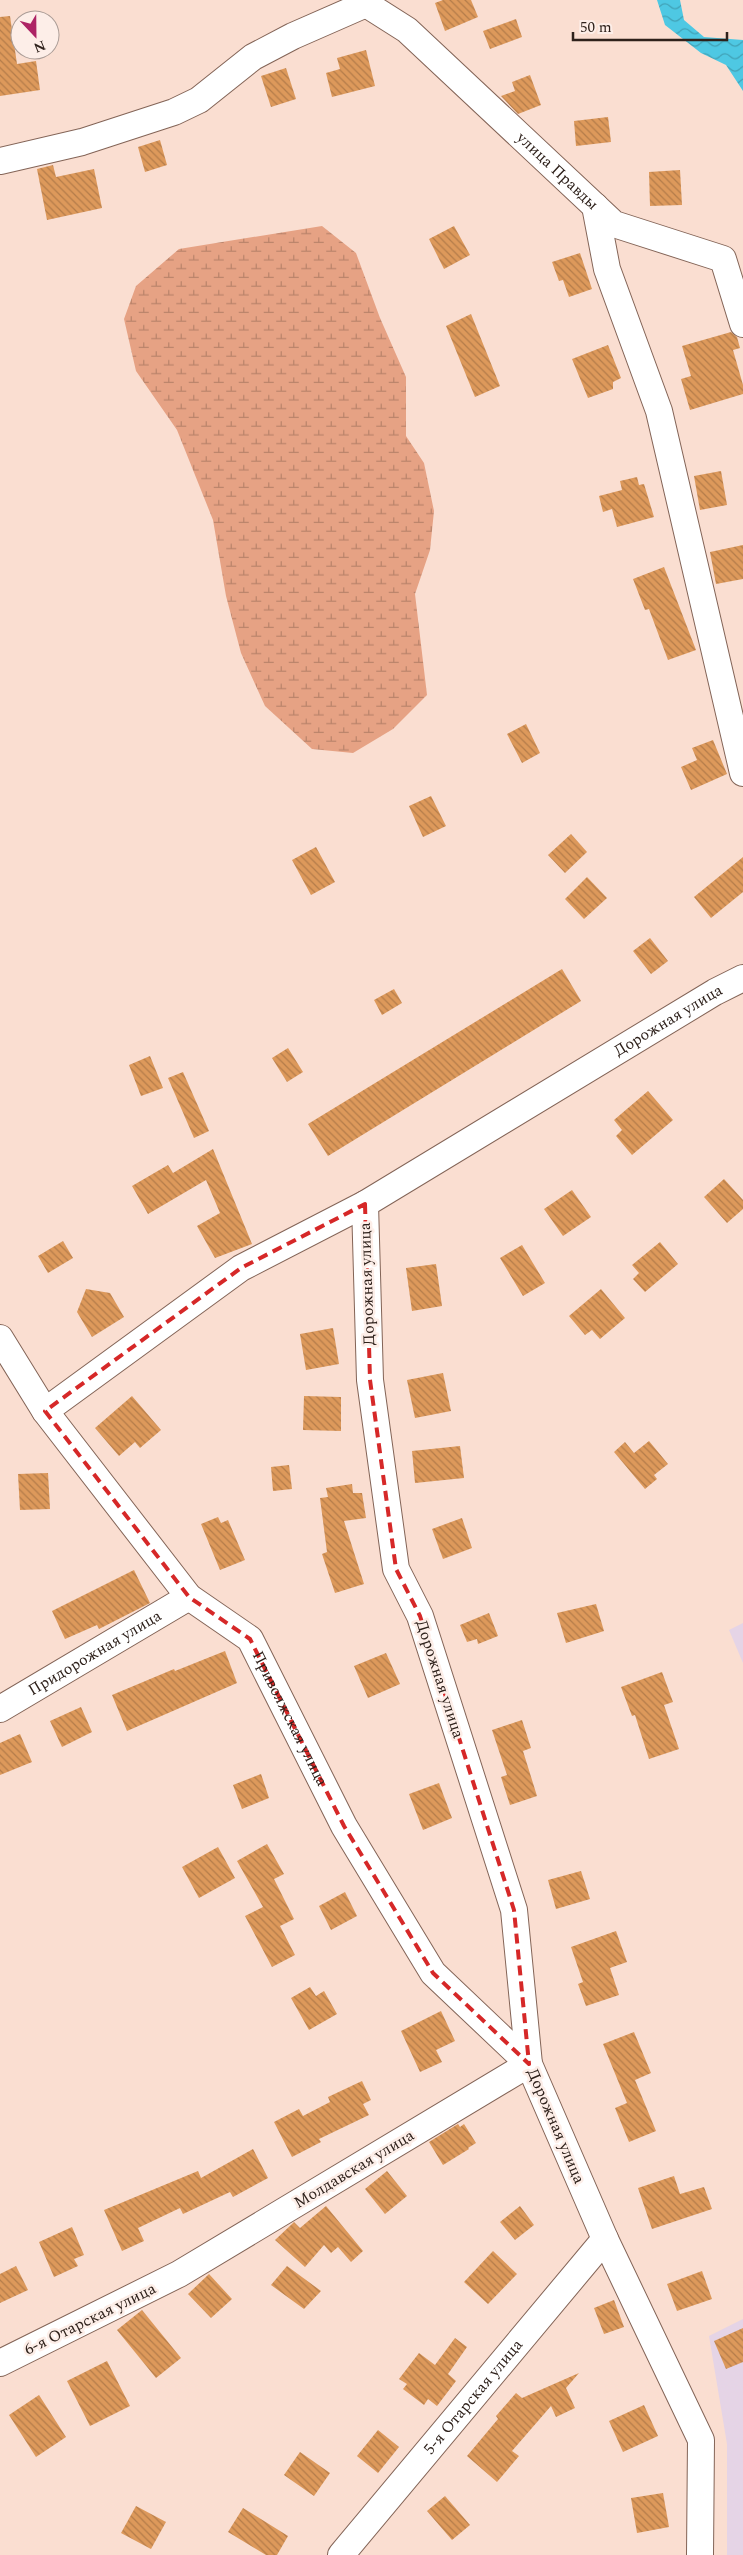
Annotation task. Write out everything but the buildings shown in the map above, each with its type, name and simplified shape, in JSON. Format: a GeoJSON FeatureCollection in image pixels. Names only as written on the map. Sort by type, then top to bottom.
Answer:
{"type":"FeatureCollection","features":[{"type":"Feature","properties":{"kind":"street"},"geometry":{"type":"LineString","coordinates":[[0,161],[82,142],[174,112],[199,100],[253,57],[365,2]]}},
{"type":"Feature","properties":{"kind":"street","name":"улица Правды"},"geometry":{"type":"LineString","coordinates":[[365,2],[407,30],[614,224],[723,259],[743,324]]}},
{"type":"Feature","properties":{"kind":"street"},"geometry":{"type":"LineString","coordinates":[[595,206],[607,269],[660,411],[743,773]]}},
{"type":"Feature","properties":{"kind":"street","name":"Дорожная улица"},"geometry":{"type":"LineString","coordinates":[[700,2555],[701,2440],[605,2239],[529,2064],[514,1910],[420,1616],[396,1569],[370,1380],[365,1204],[715,992],[743,978]]}},
{"type":"Feature","properties":{"kind":"street"},"geometry":{"type":"LineString","coordinates":[[45,1411],[241,1268],[365,1204]]}},
{"type":"Feature","properties":{"kind":"street","name":"Приволжская улица"},"geometry":{"type":"LineString","coordinates":[[0,1338],[45,1411],[189,1597],[250,1639],[344,1826],[433,1973],[529,2064]]}},
{"type":"Feature","properties":{"kind":"street","name":"Придорожная улица"},"geometry":{"type":"LineString","coordinates":[[0,1709],[189,1597]]}},
{"type":"Feature","properties":{"kind":"street","name":"Молдавская улица"},"geometry":{"type":"LineString","coordinates":[[179,2274],[529,2064]]}},
{"type":"Feature","properties":{"kind":"street","name":"5-я Отарская улица"},"geometry":{"type":"LineString","coordinates":[[341,2555],[605,2239]]}},
{"type":"Feature","properties":{"kind":"street","name":"6-я Отарская улица"},"geometry":{"type":"LineString","coordinates":[[0,2363],[179,2274]]}},
{"type":"Feature","properties":{"kind":"highlighted area"},"geometry":{"type":"Polygon","coordinates":[[[365,1204],[370,1380],[396,1569],[420,1616],[514,1910],[529,2064],[433,1973],[344,1826],[250,1639],[189,1597],[45,1411],[241,1268],[365,1204]]]}},
{"type":"Feature","properties":{"kind":"shaded area"},"geometry":{"type":"Polygon","coordinates":[[[743,1623],[743,1663],[729,1630],[743,1623]]]}},
{"type":"Feature","properties":{"kind":"shaded area"},"geometry":{"type":"Polygon","coordinates":[[[743,2319],[743,2555],[727,2555],[727,2444],[709,2336],[743,2319]]]}},
{"type":"Feature","properties":{"kind":"green space"},"geometry":{"type":"Polygon","coordinates":[[[322,226],[356,253],[380,318],[406,377],[406,436],[424,463],[434,511],[430,550],[415,594],[427,695],[393,729],[353,753],[312,749],[265,706],[241,653],[226,596],[213,520],[177,430],[136,371],[124,319],[136,286],[179,249],[322,226]]]}},
{"type":"Feature","properties":{"kind":"water"},"geometry":{"type":"Polygon","coordinates":[[[657,0],[680,0],[684,20],[704,37],[743,40],[743,91],[726,65],[701,53],[665,25],[657,0]]]}}]}
